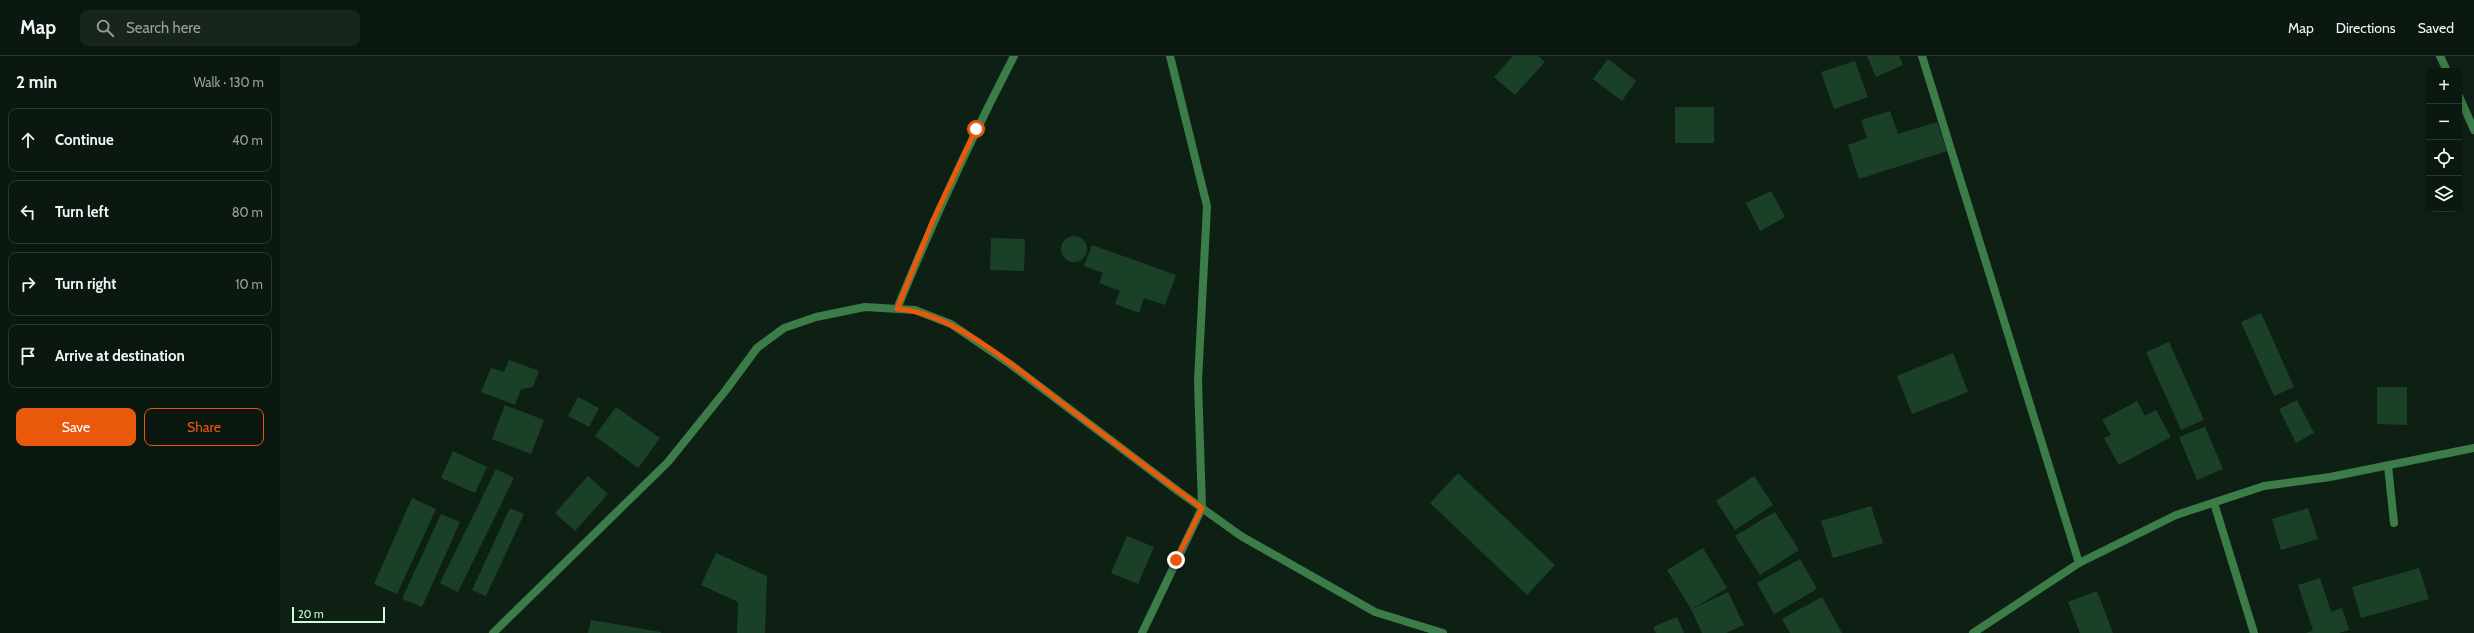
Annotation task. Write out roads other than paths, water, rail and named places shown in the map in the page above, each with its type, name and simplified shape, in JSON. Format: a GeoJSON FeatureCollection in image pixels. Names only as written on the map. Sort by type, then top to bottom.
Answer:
{"type":"FeatureCollection","features":[{"type":"Feature","properties":{"kind":"street"},"geometry":{"type":"LineString","coordinates":[[897,309],[933,220],[976,129],[1014,56]]}},
{"type":"Feature","properties":{"kind":"street"},"geometry":{"type":"LineString","coordinates":[[1142,633],[1202,508],[1198,381],[1207,206],[1170,56]]}},
{"type":"Feature","properties":{"kind":"street"},"geometry":{"type":"LineString","coordinates":[[1922,56],[2079,563]]}},
{"type":"Feature","properties":{"kind":"street"},"geometry":{"type":"LineString","coordinates":[[2440,56],[2446,68]]}},
{"type":"Feature","properties":{"kind":"street"},"geometry":{"type":"LineString","coordinates":[[2462,103],[2474,130]]}},
{"type":"Feature","properties":{"kind":"street"},"geometry":{"type":"LineString","coordinates":[[493,633],[668,462],[726,390],[757,348],[784,328],[816,317],[865,307],[915,310],[952,324],[1010,364],[1241,536],[1375,612],[1443,633]]}},
{"type":"Feature","properties":{"kind":"street"},"geometry":{"type":"LineString","coordinates":[[1973,633],[2079,563],[2176,515],[2264,486],[2330,477],[2474,448]]}},
{"type":"Feature","properties":{"kind":"street"},"geometry":{"type":"LineString","coordinates":[[2388,466],[2394,524]]}},
{"type":"Feature","properties":{"kind":"street"},"geometry":{"type":"LineString","coordinates":[[2214,503],[2254,633]]}}]}
